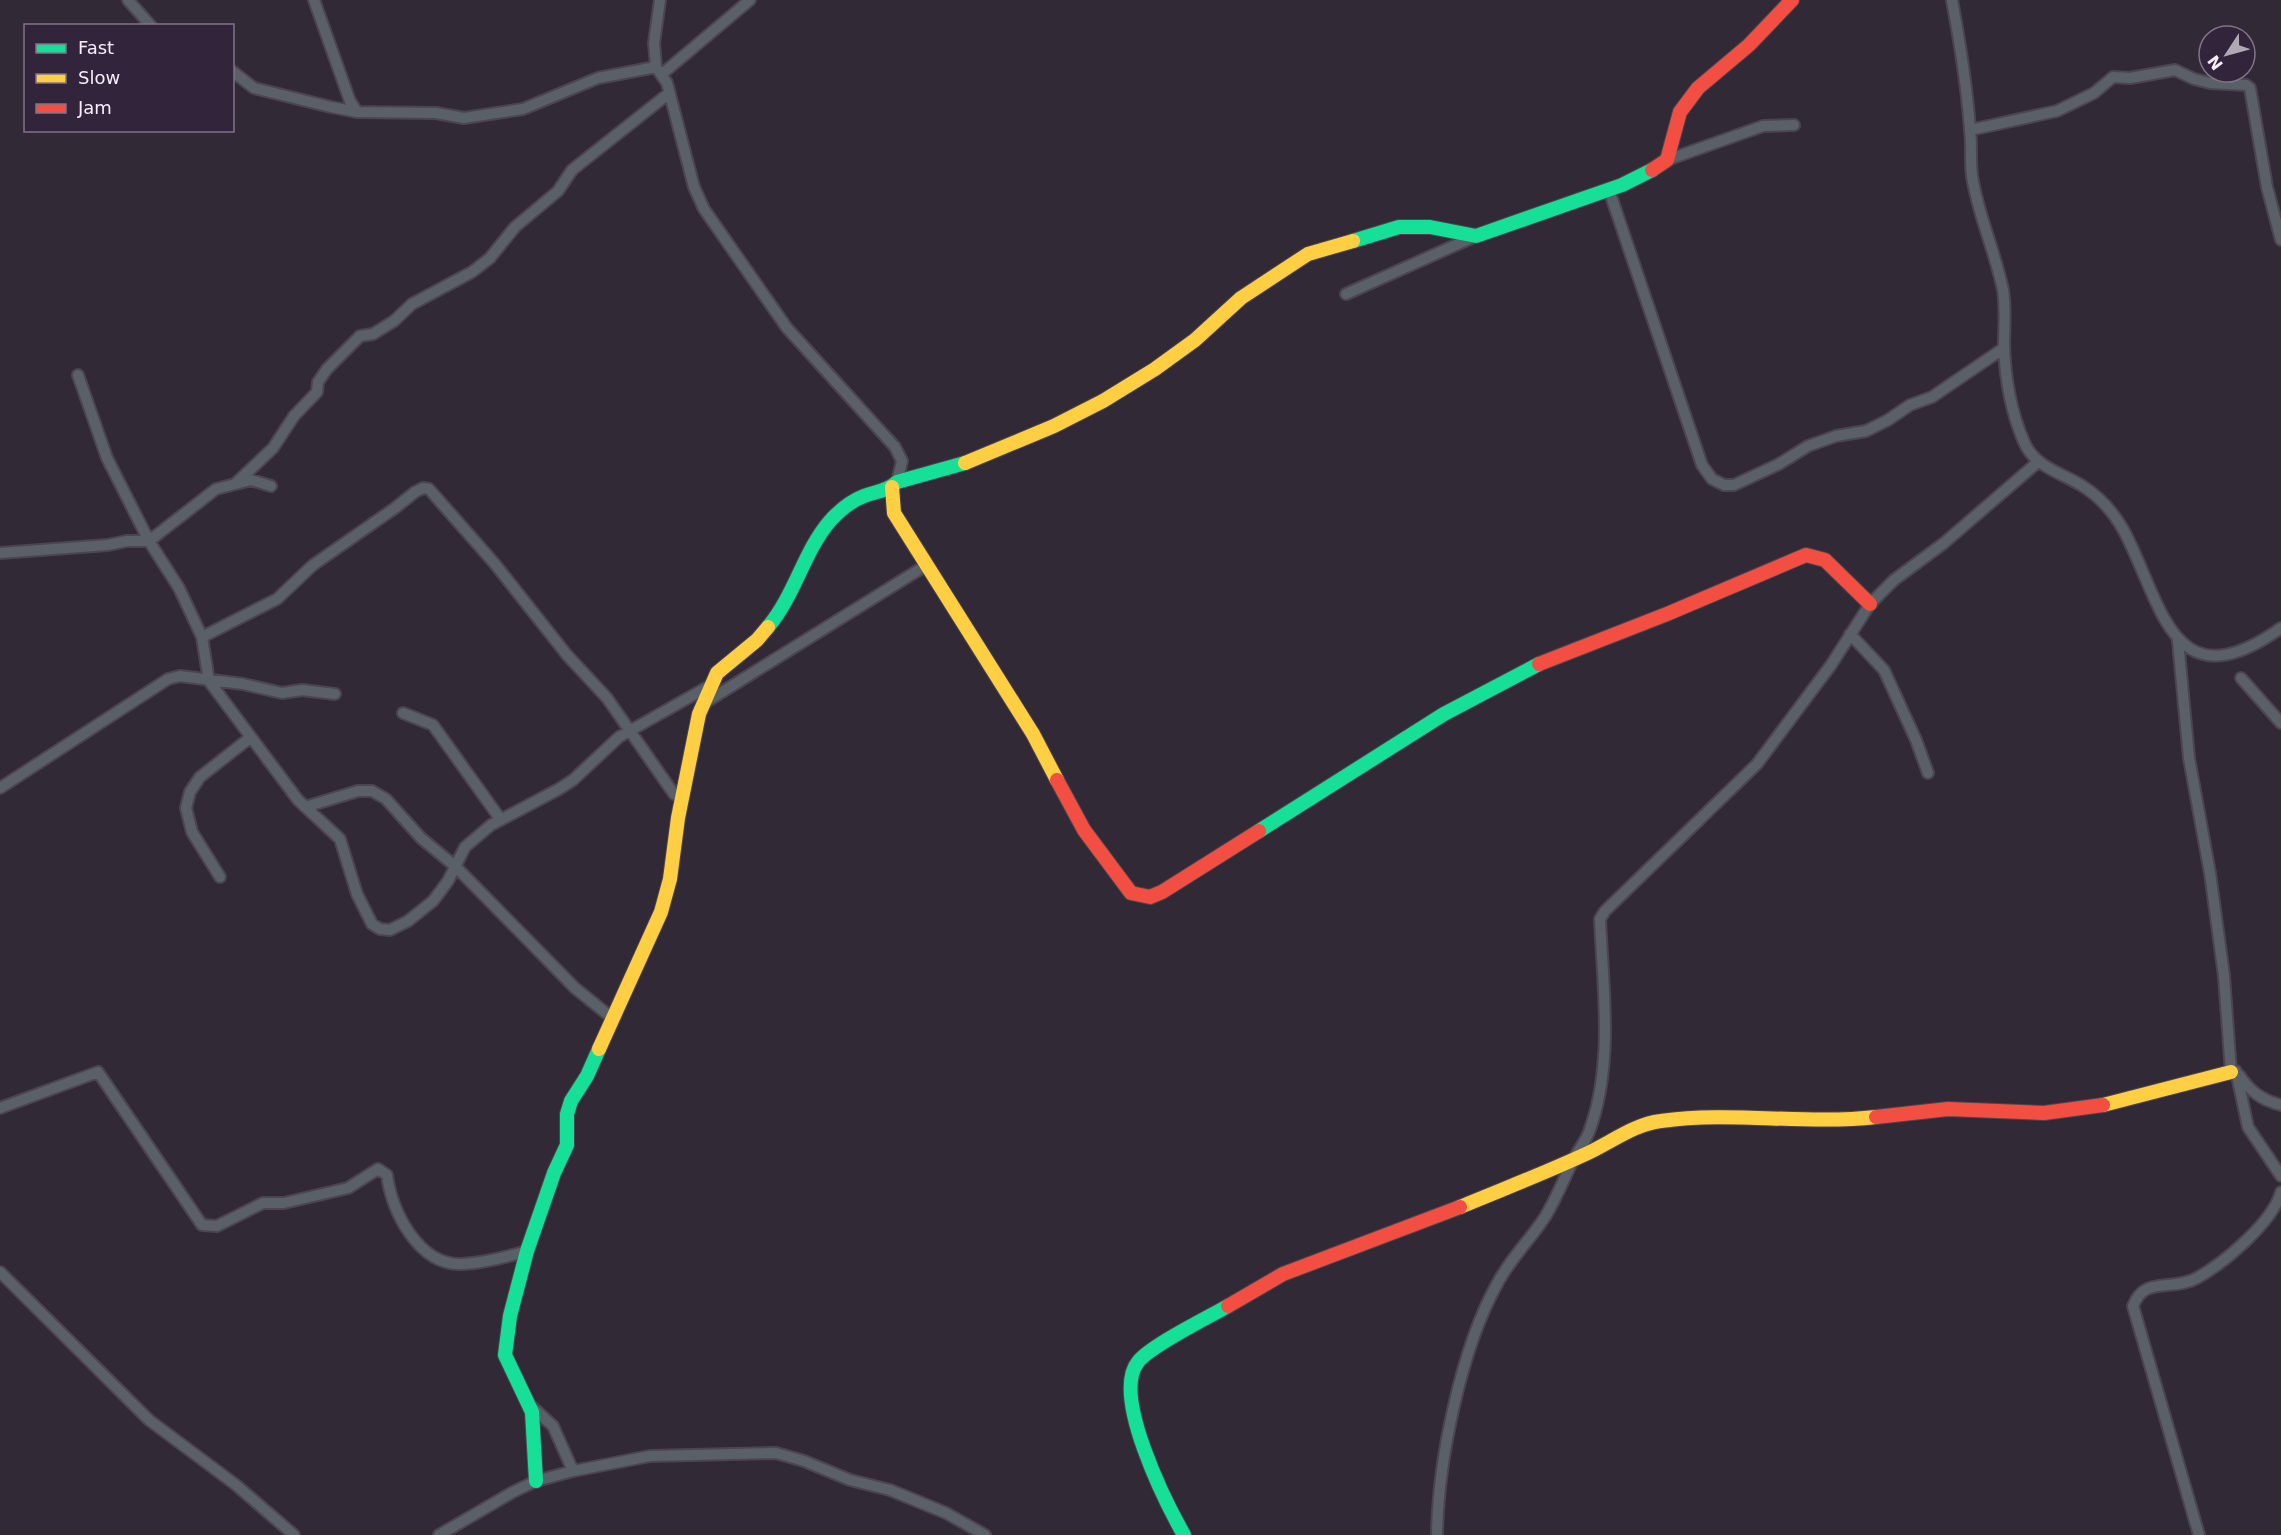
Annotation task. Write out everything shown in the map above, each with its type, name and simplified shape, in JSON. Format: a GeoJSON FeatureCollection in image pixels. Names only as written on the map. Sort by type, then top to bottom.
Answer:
{"type":"FeatureCollection","features":[{"type":"Feature","properties":{"kind":"street"},"geometry":{"type":"LineString","coordinates":[[128,0],[149,24]]}},
{"type":"Feature","properties":{"kind":"street"},"geometry":{"type":"LineString","coordinates":[[314,0],[350,100],[357,112]]}},
{"type":"Feature","properties":{"kind":"street"},"geometry":{"type":"LineString","coordinates":[[660,0],[654,43],[659,71],[668,94],[694,187],[708,217],[786,328],[896,447],[902,461],[894,484],[894,513],[925,566],[1033,734],[1084,830],[1131,893],[1140,897],[1150,897],[1162,892],[1444,714],[1547,659],[1667,614],[1788,561],[1806,555],[1825,560],[1870,604]]}},
{"type":"Feature","properties":{"kind":"street"},"geometry":{"type":"LineString","coordinates":[[234,73],[254,88],[357,112],[436,113],[464,118],[523,109],[598,78],[659,71],[750,0]]}},
{"type":"Feature","properties":{"kind":"street"},"geometry":{"type":"LineString","coordinates":[[1667,159],[1680,112],[1698,88],[1749,45],[1792,0]]}},
{"type":"Feature","properties":{"kind":"street"},"geometry":{"type":"LineString","coordinates":[[1952,0],[1962,57],[1970,130],[1972,175],[2002,289],[2004,348],[2010,397],[2024,442],[2038,462],[2084,487],[2107,506],[2132,546],[2159,612],[2178,641],[2196,652],[2212,655],[2235,653],[2262,642],[2281,628]]}},
{"type":"Feature","properties":{"kind":"street"},"geometry":{"type":"LineString","coordinates":[[1970,130],[2057,111],[2094,93],[2113,77],[2130,78],[2175,70],[2194,79],[2210,83],[2246,85],[2250,88],[2267,187],[2281,240]]}},
{"type":"Feature","properties":{"kind":"street"},"geometry":{"type":"LineString","coordinates":[[235,484],[273,448],[294,416],[317,392],[318,382],[327,369],[360,336],[373,334],[394,321],[412,304],[472,272],[490,258],[514,227],[558,191],[572,170],[668,94]]}},
{"type":"Feature","properties":{"kind":"street"},"geometry":{"type":"LineString","coordinates":[[1346,294],[1476,236],[1609,190],[1658,167],[1667,159],[1763,126],[1794,125]]}},
{"type":"Feature","properties":{"kind":"street"},"geometry":{"type":"LineString","coordinates":[[1609,190],[1702,465],[1712,479],[1724,485],[1734,484],[1779,464],[1808,446],[1836,436],[1866,431],[1910,405],[1932,397],[2004,348]]}},
{"type":"Feature","properties":{"kind":"street"},"geometry":{"type":"LineString","coordinates":[[536,1481],[532,1412],[513,1376],[505,1354],[510,1316],[527,1251],[554,1173],[567,1145],[569,1108],[587,1076],[661,912],[670,879],[678,818],[699,714],[706,702],[711,685],[726,664],[774,623],[784,608],[818,539],[830,521],[861,497],[894,484],[971,461],[1054,426],[1103,401],[1155,369],[1195,340],[1240,298],[1308,254],[1399,227],[1430,227],[1476,236]]}},
{"type":"Feature","properties":{"kind":"street"},"geometry":{"type":"LineString","coordinates":[[78,375],[107,458],[149,541],[179,588],[202,637],[209,681],[304,807],[340,839],[357,894],[372,924],[380,929],[390,930],[408,921],[433,901],[456,867],[465,847],[501,820],[573,780],[611,744],[711,685]]}},
{"type":"Feature","properties":{"kind":"street"},"geometry":{"type":"LineString","coordinates":[[1437,1535],[1437,1508],[1454,1408],[1484,1314],[1507,1267],[1544,1218],[1588,1133],[1596,1106],[1605,1045],[1600,920],[1605,911],[1757,764],[1870,604],[1894,580],[1944,543],[2038,462]]}},
{"type":"Feature","properties":{"kind":"street"},"geometry":{"type":"LineString","coordinates":[[0,553],[149,541],[216,489],[251,480],[271,486]]}},
{"type":"Feature","properties":{"kind":"street"},"geometry":{"type":"LineString","coordinates":[[202,637],[277,599],[302,572],[423,488],[429,489],[495,564],[567,655],[607,698],[668,787],[674,794],[683,797]]}},
{"type":"Feature","properties":{"kind":"street"},"geometry":{"type":"LineString","coordinates":[[706,702],[925,566]]}},
{"type":"Feature","properties":{"kind":"street"},"geometry":{"type":"LineString","coordinates":[[1850,634],[1884,670],[1928,772]]}},
{"type":"Feature","properties":{"kind":"street"},"geometry":{"type":"LineString","coordinates":[[2178,641],[2189,758],[2210,873],[2234,1072],[2248,1127],[2281,1177]]}},
{"type":"Feature","properties":{"kind":"street"},"geometry":{"type":"LineString","coordinates":[[0,788],[168,679],[180,676],[243,684],[269,692],[302,690],[335,694]]}},
{"type":"Feature","properties":{"kind":"street"},"geometry":{"type":"LineString","coordinates":[[2241,678],[2281,723]]}},
{"type":"Feature","properties":{"kind":"street"},"geometry":{"type":"LineString","coordinates":[[403,713],[433,725],[501,820]]}},
{"type":"Feature","properties":{"kind":"street"},"geometry":{"type":"LineString","coordinates":[[220,877],[192,832],[186,808],[190,792],[200,777],[251,737]]}},
{"type":"Feature","properties":{"kind":"street"},"geometry":{"type":"LineString","coordinates":[[304,807],[358,791],[372,791],[404,818],[421,838],[456,867],[575,987],[612,1018]]}},
{"type":"Feature","properties":{"kind":"street"},"geometry":{"type":"LineString","coordinates":[[0,1108],[10,1107],[98,1072],[202,1225],[217,1226],[263,1203],[284,1203],[348,1188],[378,1169],[387,1175],[392,1201],[404,1226],[422,1246],[440,1259],[461,1264],[527,1251]]}},
{"type":"Feature","properties":{"kind":"street"},"geometry":{"type":"LineString","coordinates":[[1184,1535],[1147,1461],[1131,1387],[1132,1371],[1138,1360],[1283,1274],[1438,1217],[1659,1120],[1711,1118],[1842,1121],[1948,1109],[2044,1113],[2092,1108],[2234,1072]]}},
{"type":"Feature","properties":{"kind":"street"},"geometry":{"type":"LineString","coordinates":[[2234,1072],[2260,1098],[2281,1105]]}},
{"type":"Feature","properties":{"kind":"street"},"geometry":{"type":"LineString","coordinates":[[2199,1535],[2133,1306],[2141,1291],[2150,1286],[2179,1286],[2198,1277],[2221,1260],[2268,1219],[2281,1192]]}},
{"type":"Feature","properties":{"kind":"street"},"geometry":{"type":"LineString","coordinates":[[0,1272],[148,1420],[236,1485],[294,1535]]}},
{"type":"Feature","properties":{"kind":"street"},"geometry":{"type":"LineString","coordinates":[[529,1404],[553,1426],[573,1471]]}},
{"type":"Feature","properties":{"kind":"street"},"geometry":{"type":"LineString","coordinates":[[439,1535],[536,1481],[573,1471],[650,1456],[776,1453],[804,1461],[850,1480],[890,1490],[946,1514],[985,1535]]}},
{"type":"Feature","properties":{"kind":"traffic: fast"},"geometry":{"type":"LineString","coordinates":[[1353,241],[1399,227],[1430,227],[1476,236],[1622,185],[1652,170]]}},
{"type":"Feature","properties":{"kind":"traffic: fast"},"geometry":{"type":"LineString","coordinates":[[768,627],[785,601],[821,533],[841,510],[859,498],[886,489],[897,482],[965,463]]}},
{"type":"Feature","properties":{"kind":"traffic: fast"},"geometry":{"type":"LineString","coordinates":[[1259,831],[1444,714],[1539,664]]}},
{"type":"Feature","properties":{"kind":"traffic: fast"},"geometry":{"type":"LineString","coordinates":[[536,1481],[532,1412],[505,1355],[510,1316],[527,1251],[554,1173],[567,1145],[567,1114],[571,1101],[587,1076],[599,1049]]}},
{"type":"Feature","properties":{"kind":"traffic: fast"},"geometry":{"type":"LineString","coordinates":[[1184,1535],[1165,1499],[1144,1449],[1131,1398],[1131,1378],[1144,1355],[1228,1306]]}},
{"type":"Feature","properties":{"kind":"traffic: slow"},"geometry":{"type":"LineString","coordinates":[[965,463],[1054,426],[1103,401],[1155,369],[1195,340],[1241,298],[1308,254],[1353,241]]}},
{"type":"Feature","properties":{"kind":"traffic: slow"},"geometry":{"type":"LineString","coordinates":[[892,487],[894,513],[1033,734],[1057,780]]}},
{"type":"Feature","properties":{"kind":"traffic: slow"},"geometry":{"type":"LineString","coordinates":[[599,1049],[661,912],[670,879],[678,818],[699,714],[717,673],[757,640],[768,627]]}},
{"type":"Feature","properties":{"kind":"traffic: slow"},"geometry":{"type":"LineString","coordinates":[[2103,1105],[2231,1072]]}},
{"type":"Feature","properties":{"kind":"traffic: slow"},"geometry":{"type":"LineString","coordinates":[[1460,1207],[1590,1152],[1633,1129],[1651,1123],[1714,1117],[1822,1120],[1876,1117]]}},
{"type":"Feature","properties":{"kind":"traffic: jam"},"geometry":{"type":"LineString","coordinates":[[1652,170],[1667,160],[1680,112],[1698,88],[1749,45],[1792,0]]}},
{"type":"Feature","properties":{"kind":"traffic: jam"},"geometry":{"type":"LineString","coordinates":[[1539,664],[1667,614],[1806,555],[1825,560],[1870,604]]}},
{"type":"Feature","properties":{"kind":"traffic: jam"},"geometry":{"type":"LineString","coordinates":[[1057,780],[1084,830],[1131,893],[1150,897],[1162,892],[1259,831]]}},
{"type":"Feature","properties":{"kind":"traffic: jam"},"geometry":{"type":"LineString","coordinates":[[1876,1117],[1948,1109],[2044,1113],[2103,1105]]}},
{"type":"Feature","properties":{"kind":"traffic: jam"},"geometry":{"type":"LineString","coordinates":[[1228,1306],[1283,1274],[1460,1207]]}}]}
